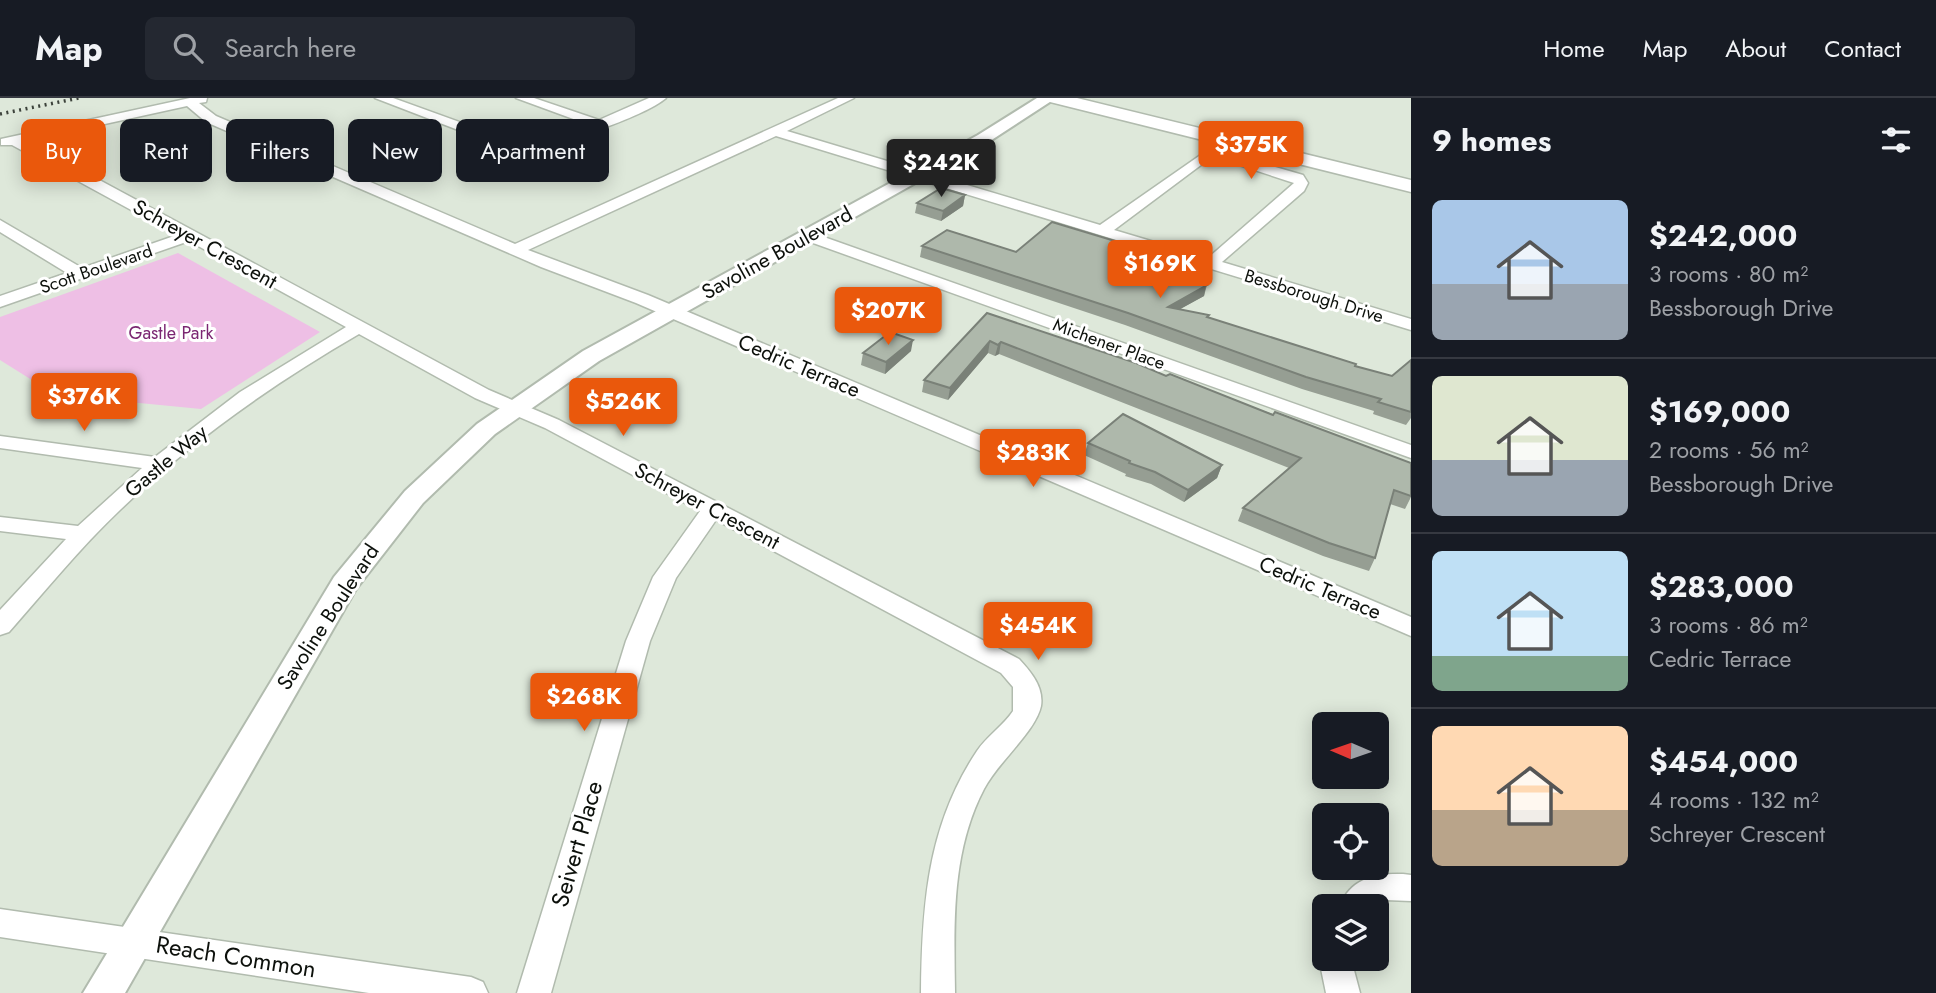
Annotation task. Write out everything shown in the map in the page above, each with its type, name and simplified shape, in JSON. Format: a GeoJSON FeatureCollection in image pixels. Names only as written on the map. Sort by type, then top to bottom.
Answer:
{"type":"FeatureCollection","features":[{"type":"Feature","properties":{"kind":"main road"},"geometry":{"type":"LineString","coordinates":[[1055,98],[1411,186]]}},
{"type":"Feature","properties":{"kind":"main road"},"geometry":{"type":"LineString","coordinates":[[1096,98],[1411,174]]}},
{"type":"Feature","properties":{"kind":"street"},"geometry":{"type":"LineString","coordinates":[[7,142],[207,98]]}},
{"type":"Feature","properties":{"kind":"street"},"geometry":{"type":"LineString","coordinates":[[381,98],[456,124]]}},
{"type":"Feature","properties":{"kind":"street"},"geometry":{"type":"LineString","coordinates":[[522,98],[584,119]]}},
{"type":"Feature","properties":{"kind":"street"},"geometry":{"type":"LineString","coordinates":[[606,119],[660,98]]}},
{"type":"Feature","properties":{"kind":"street"},"geometry":{"type":"LineString","coordinates":[[515,250],[848,98]]}},
{"type":"Feature","properties":{"kind":"street","name":"Savoline Boulevard"},"geometry":{"type":"LineString","coordinates":[[103,993],[344,584],[414,497],[513,408],[591,356],[917,175],[1048,98]]}},
{"type":"Feature","properties":{"kind":"street","name":"Cedric Terrace"},"geometry":{"type":"LineString","coordinates":[[190,102],[211,120],[515,250],[671,312],[1411,627]]}},
{"type":"Feature","properties":{"kind":"street","name":"Bessborough Drive"},"geometry":{"type":"LineString","coordinates":[[774,131],[1411,325]]}},
{"type":"Feature","properties":{"kind":"street","name":"Schreyer Crescent"},"geometry":{"type":"LineString","coordinates":[[7,142],[191,235],[357,328],[513,408],[552,424],[1010,666],[1024,681],[1029,699],[1025,716],[988,757],[957,819],[943,857],[938,903],[937,993]]}},
{"type":"Feature","properties":{"kind":"street"},"geometry":{"type":"LineString","coordinates":[[1102,231],[1202,158],[1234,159],[1298,178],[1301,183],[1299,188],[1211,264]]}},
{"type":"Feature","properties":{"kind":"street"},"geometry":{"type":"LineString","coordinates":[[0,225],[80,274]]}},
{"type":"Feature","properties":{"kind":"street","name":"Scott Boulevard"},"geometry":{"type":"LineString","coordinates":[[0,303],[191,235]]}},
{"type":"Feature","properties":{"kind":"street","name":"Michener Place"},"geometry":{"type":"LineString","coordinates":[[807,236],[1411,452]]}},
{"type":"Feature","properties":{"kind":"street","name":"Gastle Way"},"geometry":{"type":"LineString","coordinates":[[0,626],[84,534],[161,464],[248,396],[357,328]]}},
{"type":"Feature","properties":{"kind":"street"},"geometry":{"type":"LineString","coordinates":[[0,442],[161,464]]}},
{"type":"Feature","properties":{"kind":"street","name":"Seivert Place"},"geometry":{"type":"LineString","coordinates":[[534,993],[638,641],[665,577],[713,509]]}},
{"type":"Feature","properties":{"kind":"street"},"geometry":{"type":"LineString","coordinates":[[0,524],[84,534]]}},
{"type":"Feature","properties":{"kind":"street"},"geometry":{"type":"LineString","coordinates":[[1362,894],[1374,888],[1411,888]]}},
{"type":"Feature","properties":{"kind":"street","name":"Reach Common"},"geometry":{"type":"LineString","coordinates":[[0,923],[471,993]]}},
{"type":"Feature","properties":{"kind":"street"},"geometry":{"type":"LineString","coordinates":[[1338,971],[1343,993]]}},
{"type":"Feature","properties":{"kind":"green space","name":"Gastle Park"},"geometry":{"type":"Polygon","coordinates":[[[178,253],[320,332],[201,409],[88,398],[43,387],[0,360],[0,317],[178,253]]]}},
{"type":"Feature","properties":{"kind":"building"},"geometry":{"type":"Polygon","coordinates":[[[941,188],[965,195],[943,211],[917,203],[941,188]]]}},
{"type":"Feature","properties":{"kind":"building"},"geometry":{"type":"Polygon","coordinates":[[[1052,222],[1168,257],[1208,275],[1197,281],[1207,285],[1168,307],[1209,315],[1207,317],[1392,376],[1411,360],[1411,412],[1378,402],[1381,399],[1306,377],[1128,313],[922,246],[947,230],[1016,252],[1052,222]]]}},
{"type":"Feature","properties":{"kind":"building"},"geometry":{"type":"Polygon","coordinates":[[[987,313],[1136,363],[1166,376],[1170,374],[1273,415],[1275,412],[1411,463],[1411,496],[1394,490],[1375,558],[1329,543],[1243,508],[1301,458],[1001,342],[998,345],[990,341],[950,388],[924,380],[987,313]]]}},
{"type":"Feature","properties":{"kind":"building"},"geometry":{"type":"Polygon","coordinates":[[[890,332],[913,340],[886,362],[863,353],[890,332]]]}},
{"type":"Feature","properties":{"kind":"building"},"geometry":{"type":"Polygon","coordinates":[[[1123,414],[1222,465],[1188,490],[1155,472],[1088,443],[1123,414]]]}},
{"type":"Feature","properties":{"kind":"railway"},"geometry":{"type":"LineString","coordinates":[[0,114],[79,98]]}}]}
